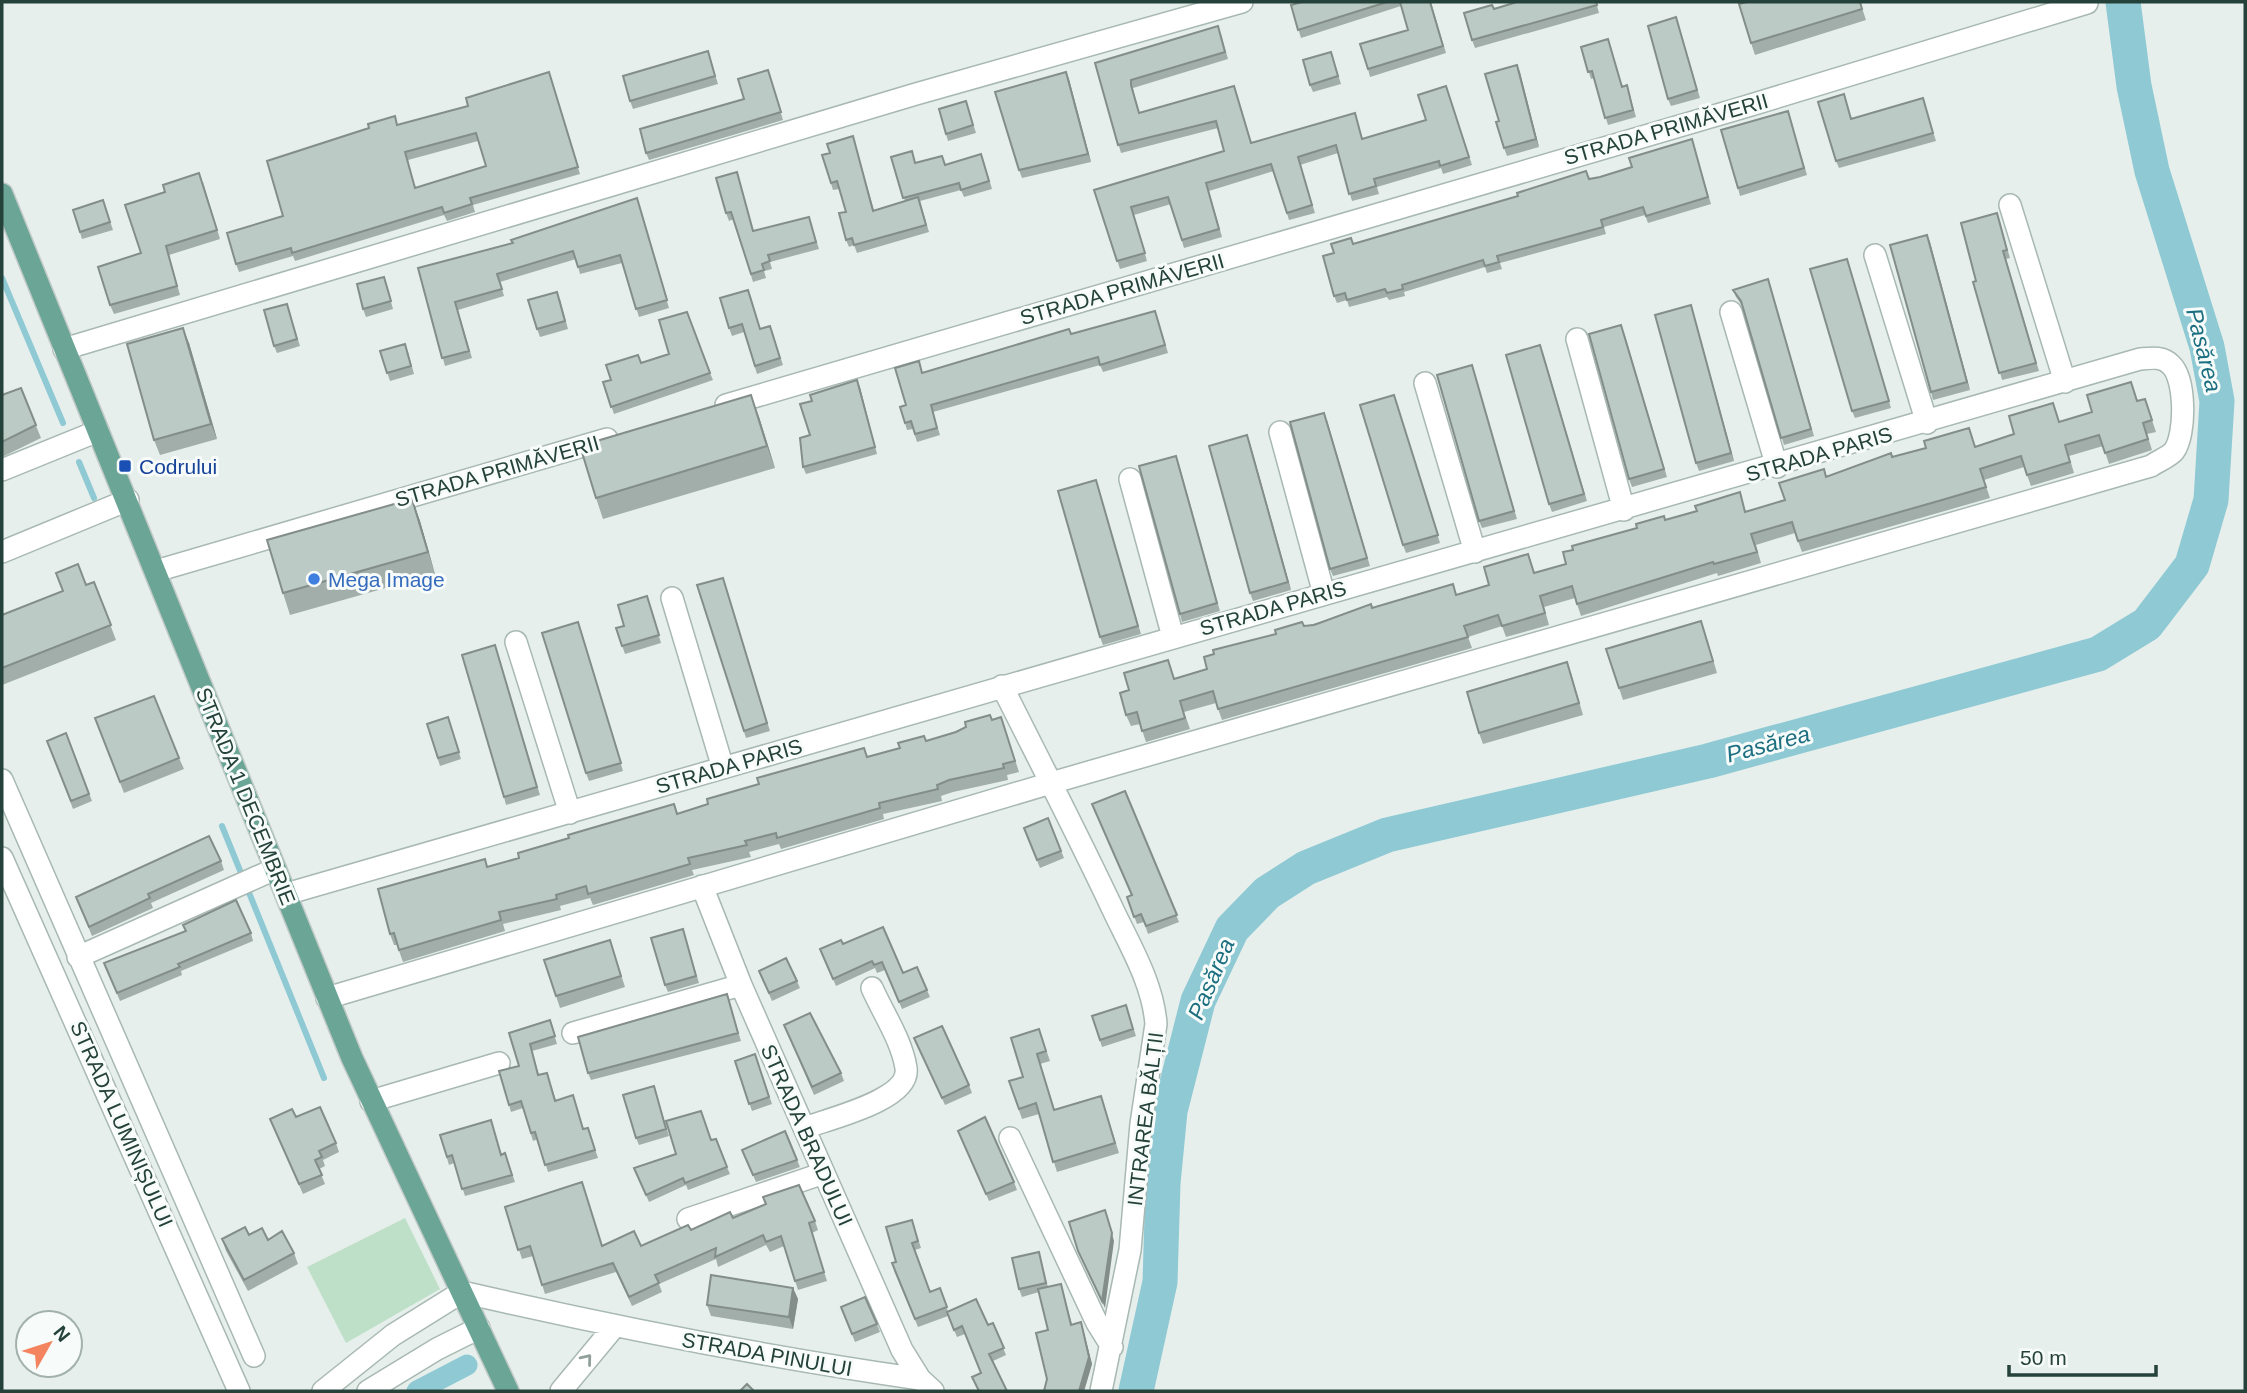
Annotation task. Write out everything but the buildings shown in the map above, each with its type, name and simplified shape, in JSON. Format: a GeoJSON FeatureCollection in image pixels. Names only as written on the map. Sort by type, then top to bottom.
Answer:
{"type":"FeatureCollection","features":[{"type":"Feature","properties":{"kind":"main road","name":"STRADA 1 DECEMBRIE"},"geometry":{"type":"LineString","coordinates":[[2,194],[156,571],[265,873],[286,894],[371,1101],[508,1391]]}},
{"type":"Feature","properties":{"kind":"street"},"geometry":{"type":"LineString","coordinates":[[64,348],[916,94],[1242,2]]}},
{"type":"Feature","properties":{"kind":"street","name":"STRADA PRIMĂVERII"},"geometry":{"type":"LineString","coordinates":[[706,411],[1741,108],[2087,2]]}},
{"type":"Feature","properties":{"kind":"street"},"geometry":{"type":"LineString","coordinates":[[2010,205],[2065,382]]}},
{"type":"Feature","properties":{"kind":"street"},"geometry":{"type":"LineString","coordinates":[[1875,255],[1927,423]]}},
{"type":"Feature","properties":{"kind":"street"},"geometry":{"type":"LineString","coordinates":[[1731,313],[1777,467]]}},
{"type":"Feature","properties":{"kind":"street"},"geometry":{"type":"LineString","coordinates":[[1577,339],[1625,510]]}},
{"type":"Feature","properties":{"kind":"street","name":"STRADA PARIS"},"geometry":{"type":"LineString","coordinates":[[286,894],[1173,637],[1777,467],[2140,359],[2165,360],[2173,366],[2180,379],[2182,428],[2173,453],[2151,466],[1051,783]]}},
{"type":"Feature","properties":{"kind":"street"},"geometry":{"type":"LineString","coordinates":[[1424,383],[1475,552]]}},
{"type":"Feature","properties":{"kind":"street"},"geometry":{"type":"LineString","coordinates":[[2,470],[98,431]]}},
{"type":"Feature","properties":{"kind":"street"},"geometry":{"type":"LineString","coordinates":[[1280,432],[1324,594]]}},
{"type":"Feature","properties":{"kind":"street","name":"STRADA PRIMĂVERII"},"geometry":{"type":"LineString","coordinates":[[156,571],[625,434]]}},
{"type":"Feature","properties":{"kind":"street"},"geometry":{"type":"LineString","coordinates":[[1130,478],[1173,637]]}},
{"type":"Feature","properties":{"kind":"street"},"geometry":{"type":"LineString","coordinates":[[2,552],[128,500]]}},
{"type":"Feature","properties":{"kind":"street"},"geometry":{"type":"LineString","coordinates":[[672,598],[723,768]]}},
{"type":"Feature","properties":{"kind":"street"},"geometry":{"type":"LineString","coordinates":[[516,642],[570,813]]}},
{"type":"Feature","properties":{"kind":"street","name":"INTRAREA BĂLȚII"},"geometry":{"type":"LineString","coordinates":[[1002,687],[1141,970],[1155,1010],[1156,1024],[1141,1124],[1130,1250],[1112,1348],[1101,1391]]}},
{"type":"Feature","properties":{"kind":"street"},"geometry":{"type":"LineString","coordinates":[[2,780],[254,1356]]}},
{"type":"Feature","properties":{"kind":"street"},"geometry":{"type":"LineString","coordinates":[[327,998],[1051,783]]}},
{"type":"Feature","properties":{"kind":"street","name":"STRADA LUMINIȘULUI"},"geometry":{"type":"LineString","coordinates":[[2,858],[239,1391]]}},
{"type":"Feature","properties":{"kind":"street"},"geometry":{"type":"LineString","coordinates":[[78,957],[265,873]]}},
{"type":"Feature","properties":{"kind":"street","name":"STRADA BRADULUI"},"geometry":{"type":"LineString","coordinates":[[702,886],[741,985],[902,1350],[926,1385]]}},
{"type":"Feature","properties":{"kind":"street"},"geometry":{"type":"LineString","coordinates":[[573,1032],[741,985]]}},
{"type":"Feature","properties":{"kind":"street"},"geometry":{"type":"LineString","coordinates":[[804,1128],[877,1102],[897,1092],[905,1083],[907,1070],[899,1046],[872,988]]}},
{"type":"Feature","properties":{"kind":"street"},"geometry":{"type":"LineString","coordinates":[[371,1101],[499,1063]]}},
{"type":"Feature","properties":{"kind":"street"},"geometry":{"type":"LineString","coordinates":[[1010,1138],[1097,1323],[1112,1348]]}},
{"type":"Feature","properties":{"kind":"street"},"geometry":{"type":"LineString","coordinates":[[688,1219],[824,1173]]}},
{"type":"Feature","properties":{"kind":"street"},"geometry":{"type":"LineString","coordinates":[[323,1391],[393,1335],[462,1292]]}},
{"type":"Feature","properties":{"kind":"street","name":"STRADA PINULUI"},"geometry":{"type":"LineString","coordinates":[[462,1292],[614,1327],[926,1385]]}},
{"type":"Feature","properties":{"kind":"street"},"geometry":{"type":"LineString","coordinates":[[561,1391],[614,1327]]}},
{"type":"Feature","properties":{"kind":"street"},"geometry":{"type":"LineString","coordinates":[[368,1391],[437,1349],[479,1328]]}},
{"type":"Feature","properties":{"kind":"green space"},"geometry":{"type":"Polygon","coordinates":[[[405,1218],[440,1289],[346,1343],[307,1267],[405,1218]]]}},
{"type":"Feature","properties":{"kind":"waterway","name":"Pasărea"},"geometry":{"type":"LineString","coordinates":[[1136,1391],[1160,1282],[1163,1183],[1170,1111],[1198,1001],[1232,929],[1267,893],[1306,868],[1387,835],[1708,761],[2098,654],[2147,624],[2192,565],[2211,500],[2217,401],[2207,347],[2152,171],[2134,86],[2123,2]]}},
{"type":"Feature","properties":{"kind":"waterway"},"geometry":{"type":"LineString","coordinates":[[2,278],[63,423]]}},
{"type":"Feature","properties":{"kind":"waterway"},"geometry":{"type":"LineString","coordinates":[[79,462],[94,498]]}},
{"type":"Feature","properties":{"kind":"waterway"},"geometry":{"type":"LineString","coordinates":[[222,826],[324,1078]]}},
{"type":"Feature","properties":{"kind":"waterway"},"geometry":{"type":"LineString","coordinates":[[417,1391],[467,1365]]}},
{"type":"Feature","properties":{"kind":"place","name":"Codrului"},"geometry":{"type":"Point","coordinates":[125,466]}},
{"type":"Feature","properties":{"kind":"place","name":"Mega Image"},"geometry":{"type":"Point","coordinates":[314,579]}}]}
